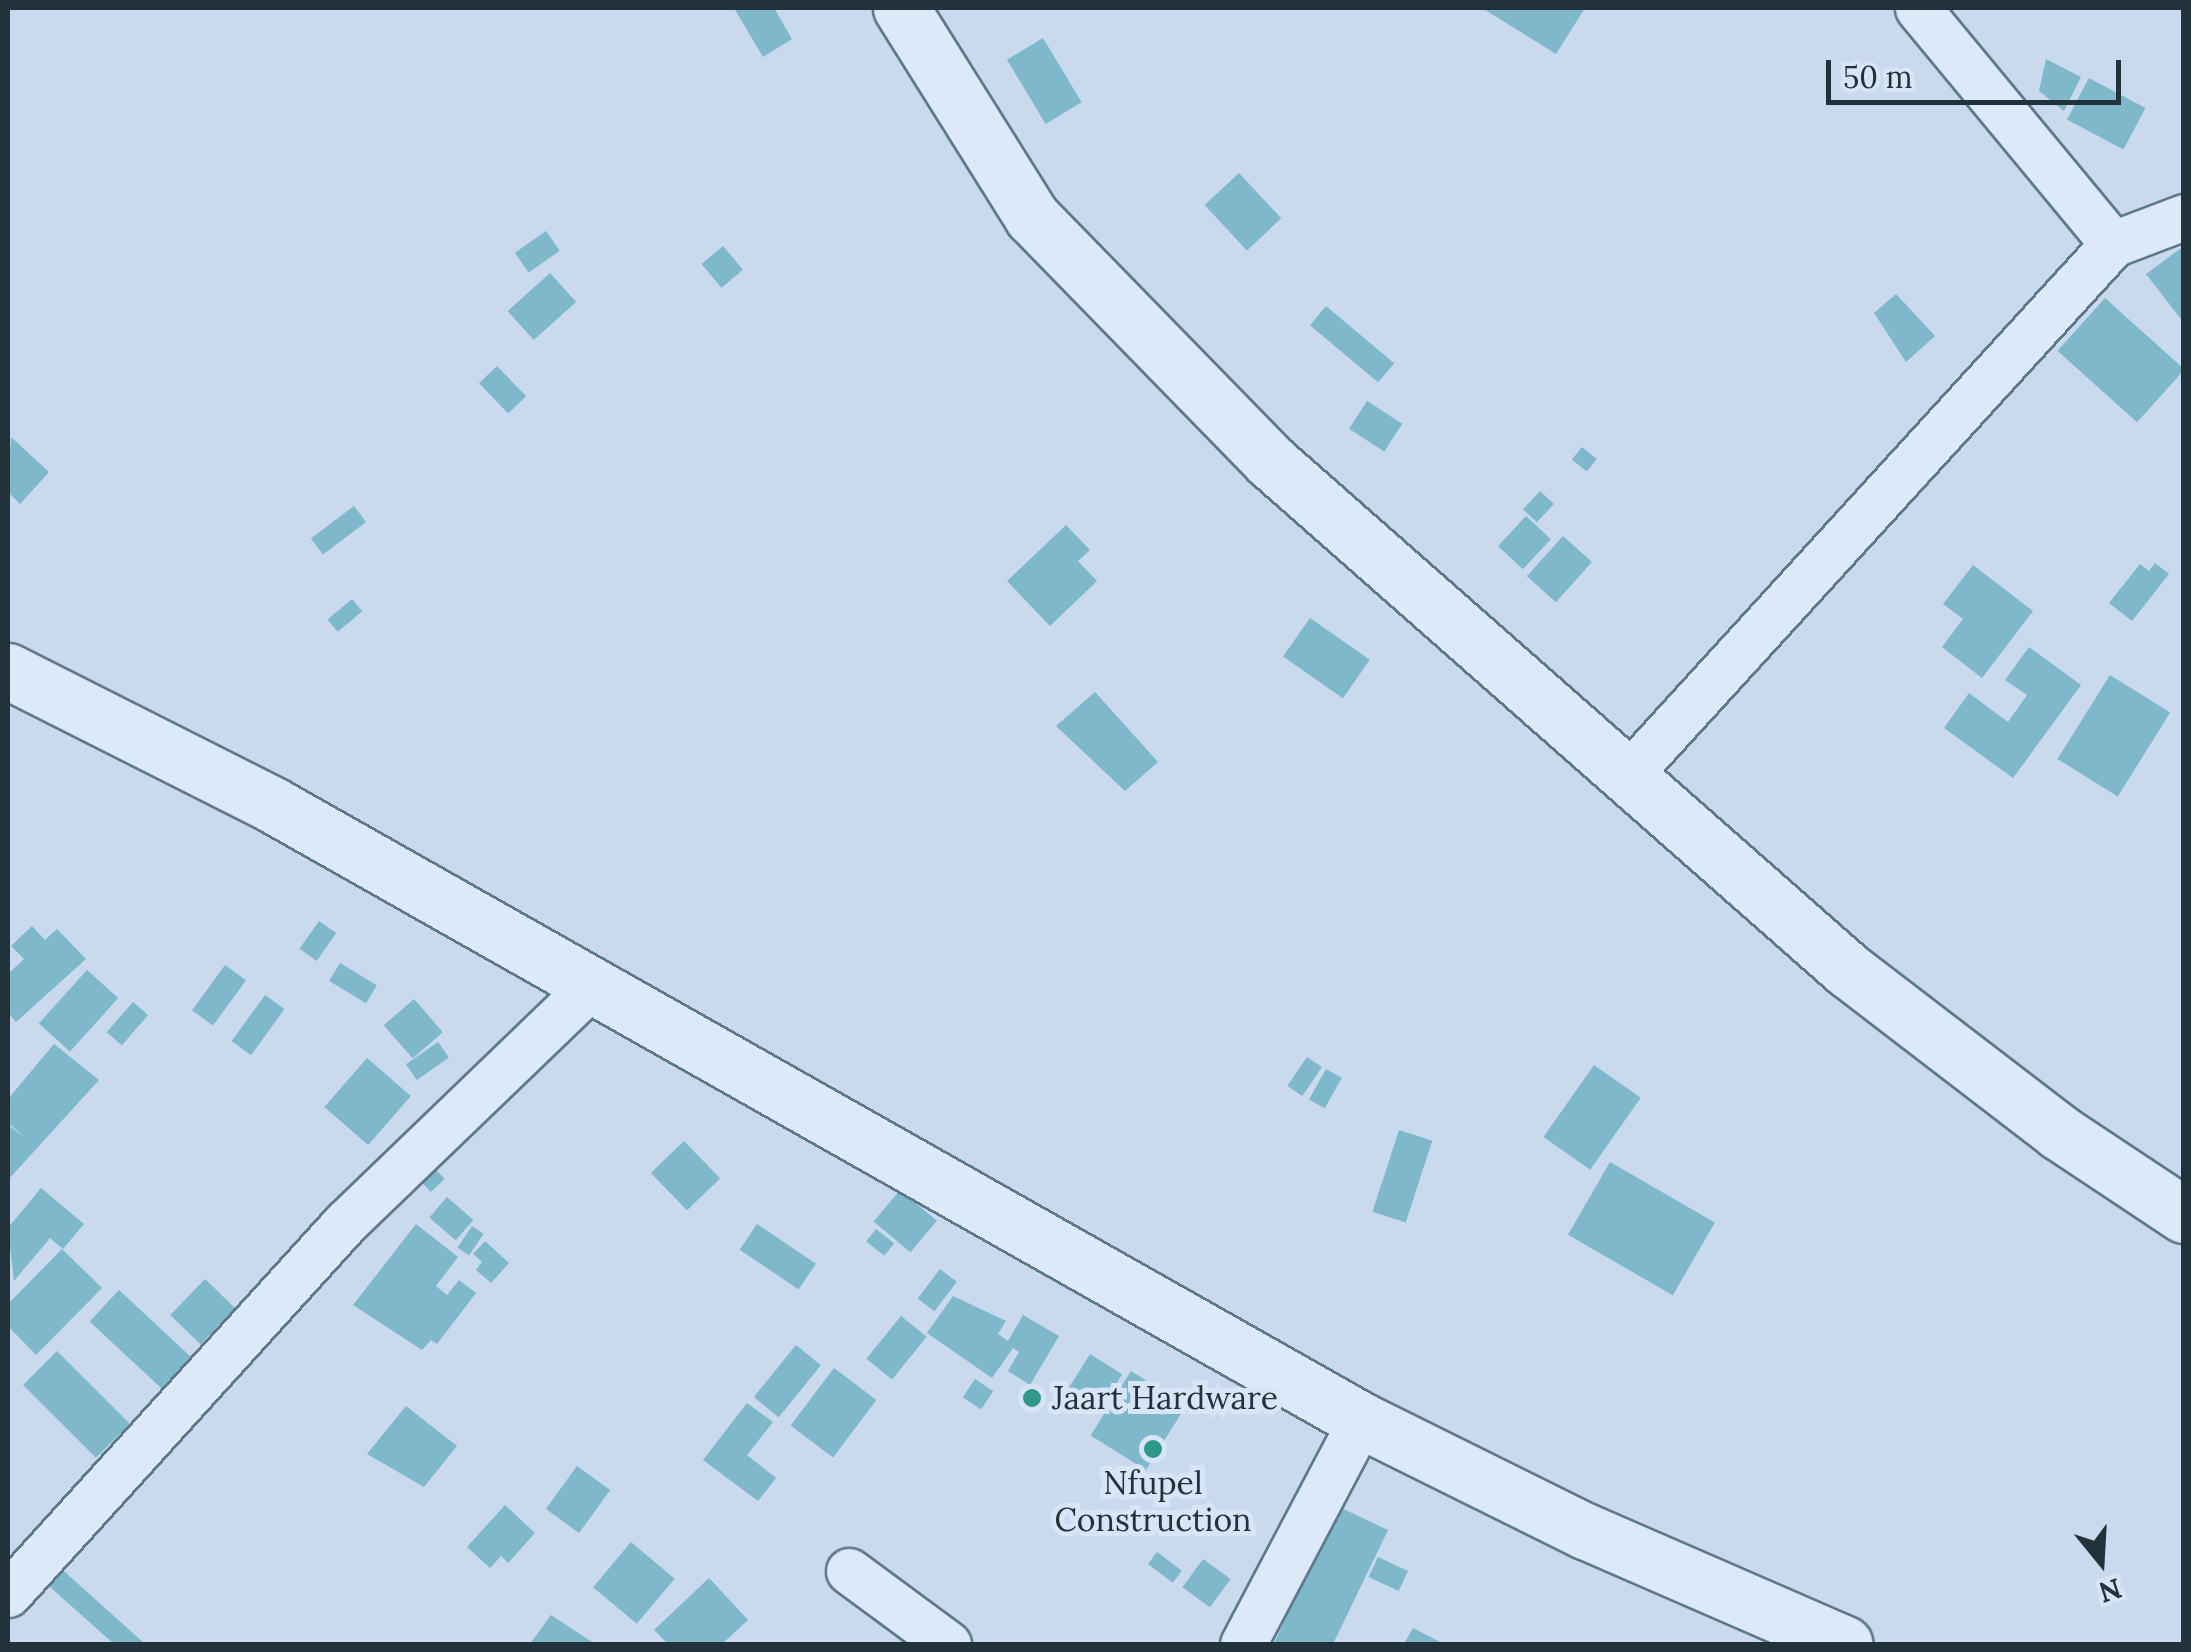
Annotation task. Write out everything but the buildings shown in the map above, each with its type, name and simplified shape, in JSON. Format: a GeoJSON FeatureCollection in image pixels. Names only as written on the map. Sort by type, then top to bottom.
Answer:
{"type":"FeatureCollection","features":[{"type":"Feature","properties":{"kind":"street"},"geometry":{"type":"LineString","coordinates":[[902,8],[1032,217],[1112,306],[1270,461],[1848,970],[2059,1132],[2184,1215]]}},
{"type":"Feature","properties":{"kind":"street"},"geometry":{"type":"LineString","coordinates":[[1918,8],[2113,244]]}},
{"type":"Feature","properties":{"kind":"street"},"geometry":{"type":"LineString","coordinates":[[1628,774],[2113,244],[2184,217]]}},
{"type":"Feature","properties":{"kind":"street"},"geometry":{"type":"LineString","coordinates":[[8,671],[274,805],[589,988],[1361,1420],[1586,1531],[1845,1644]]}},
{"type":"Feature","properties":{"kind":"street"},"geometry":{"type":"LineString","coordinates":[[8,1594],[346,1223],[589,988]]}},
{"type":"Feature","properties":{"kind":"street"},"geometry":{"type":"LineString","coordinates":[[1243,1644],[1361,1420]]}},
{"type":"Feature","properties":{"kind":"street"},"geometry":{"type":"LineString","coordinates":[[849,1571],[948,1644]]}},
{"type":"Feature","properties":{"kind":"place","name":"Jaart Hardware"},"geometry":{"type":"Point","coordinates":[1032,1398]}},
{"type":"Feature","properties":{"kind":"place","name":"Nfupel Construction"},"geometry":{"type":"Point","coordinates":[1153,1449]}}]}
